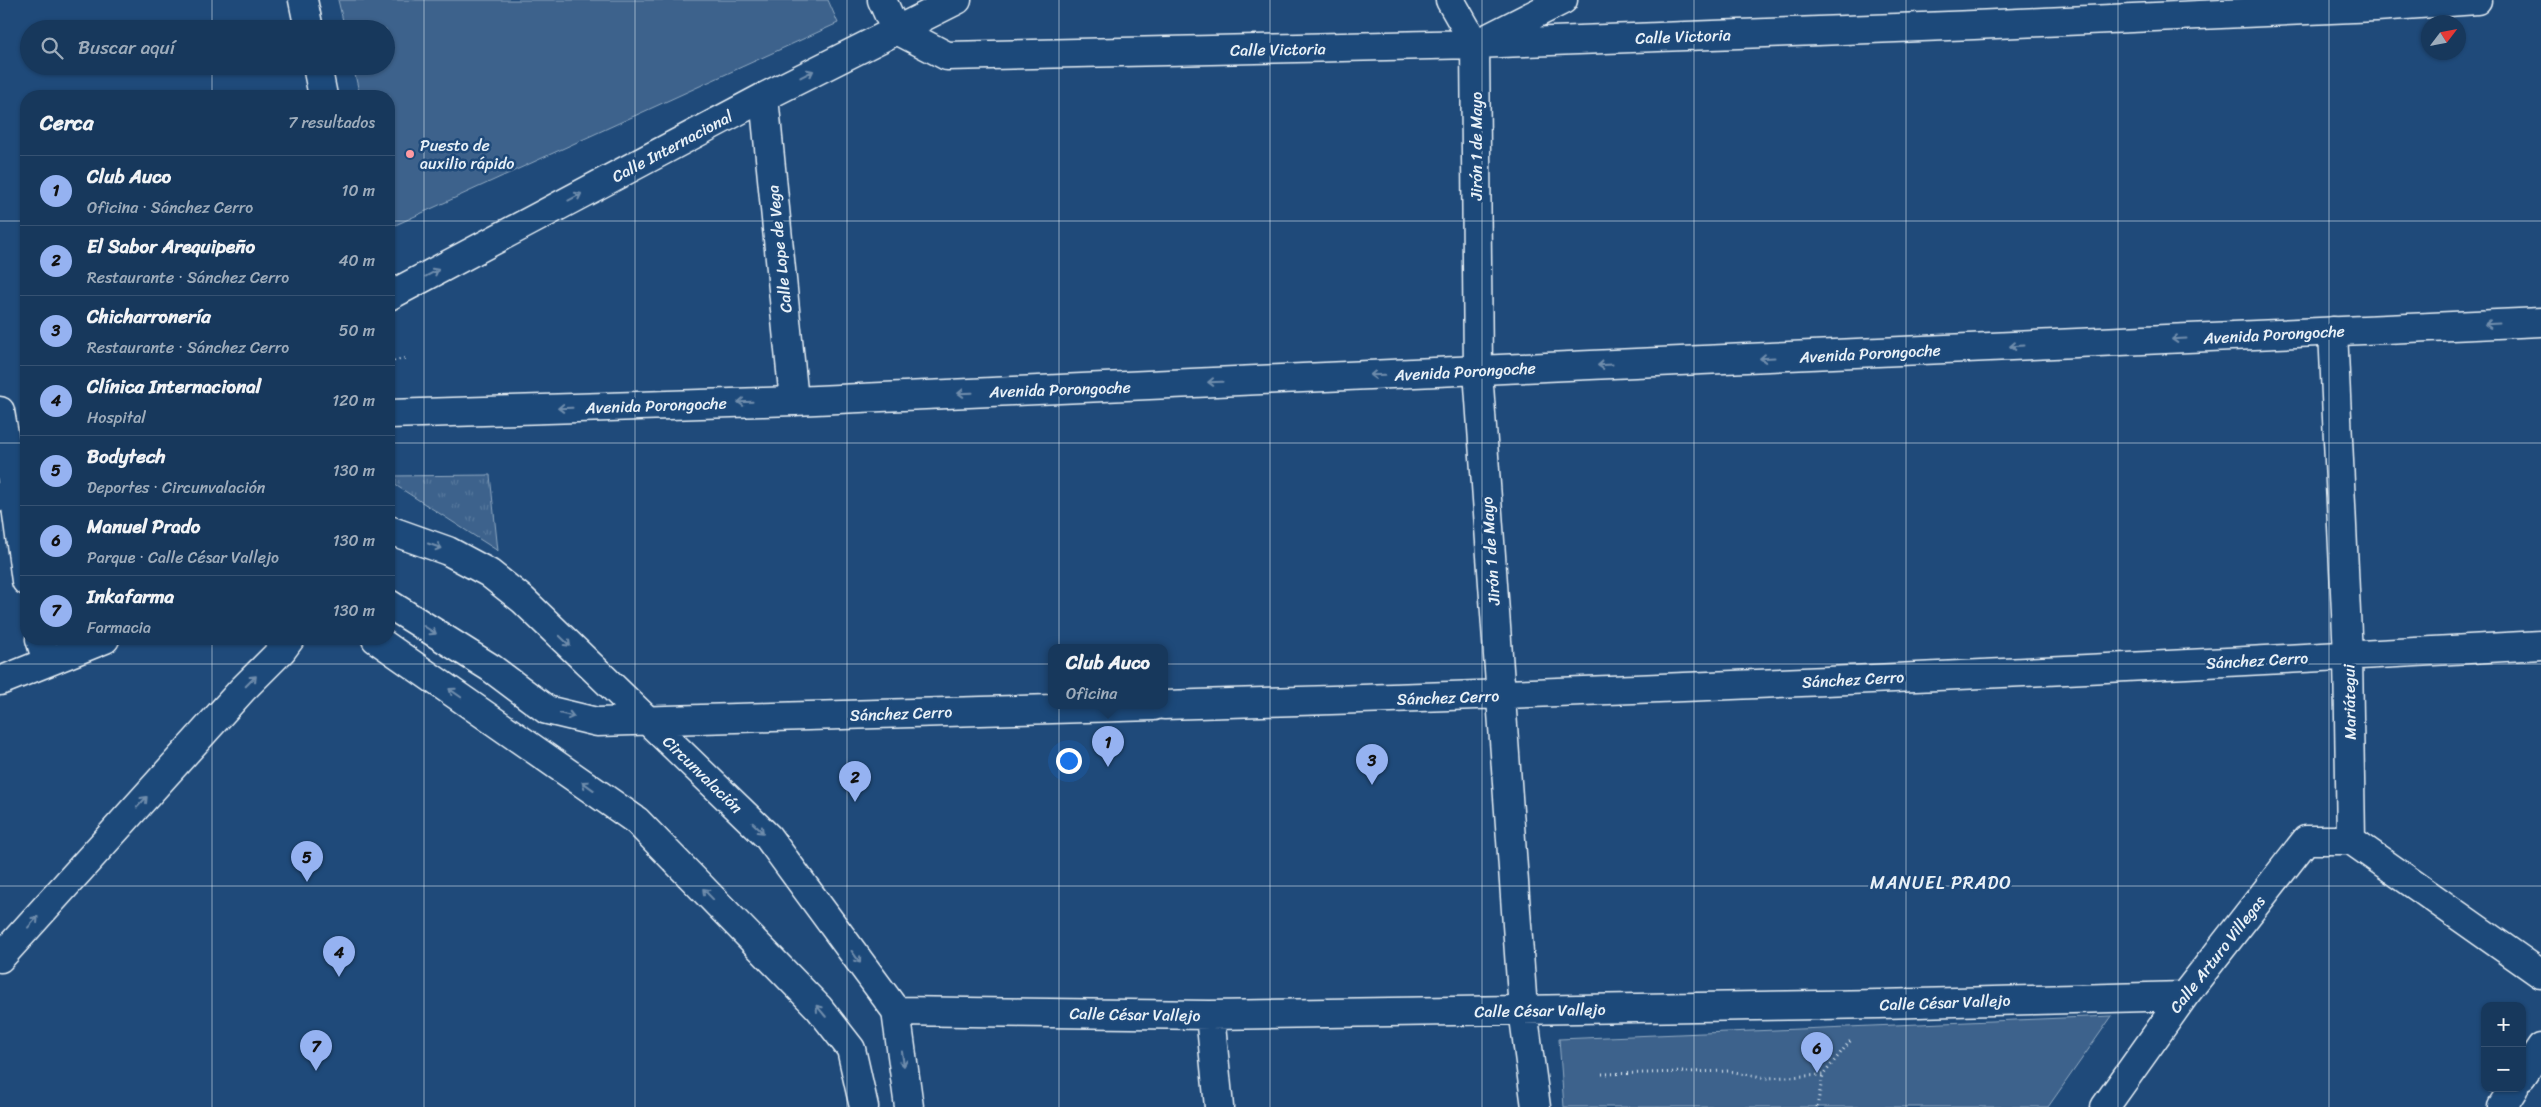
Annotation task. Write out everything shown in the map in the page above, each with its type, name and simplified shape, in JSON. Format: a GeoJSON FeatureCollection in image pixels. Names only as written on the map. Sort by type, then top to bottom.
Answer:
{"type":"FeatureCollection","features":[{"type":"Feature","properties":{"kind":"street"},"geometry":{"type":"LineString","coordinates":[[303,0],[307,20]]}},
{"type":"Feature","properties":{"kind":"street"},"geometry":{"type":"LineString","coordinates":[[882,0],[895,29]]}},
{"type":"Feature","properties":{"kind":"street","name":"Calle Internacional"},"geometry":{"type":"LineString","coordinates":[[395,293],[764,97],[895,29],[957,0]]}},
{"type":"Feature","properties":{"kind":"street"},"geometry":{"type":"LineString","coordinates":[[1450,0],[1476,44],[1564,0]]}},
{"type":"Feature","properties":{"kind":"street","name":"Calle Victoria"},"geometry":{"type":"LineString","coordinates":[[895,29],[947,56],[1476,44],[2477,0]]}},
{"type":"Feature","properties":{"kind":"street","name":"Jirón 1 de Mayo"},"geometry":{"type":"LineString","coordinates":[[1476,44],[1478,371],[1499,696],[1523,1010],[1536,1107]]}},
{"type":"Feature","properties":{"kind":"street"},"geometry":{"type":"LineString","coordinates":[[319,75],[322,90]]}},
{"type":"Feature","properties":{"kind":"street","name":"Calle Lope de Vega"},"geometry":{"type":"LineString","coordinates":[[764,97],[794,400]]}},
{"type":"Feature","properties":{"kind":"street","name":"Avenida Porongoche"},"geometry":{"type":"LineString","coordinates":[[395,414],[794,400],[1478,371],[2541,322]]}},
{"type":"Feature","properties":{"kind":"street","name":"Mariátegui"},"geometry":{"type":"LineString","coordinates":[[2333,332],[2348,656],[2351,840]]}},
{"type":"Feature","properties":{"kind":"street"},"geometry":{"type":"LineString","coordinates":[[0,411],[20,536]]}},
{"type":"Feature","properties":{"kind":"street","name":"Circunvalación"},"geometry":{"type":"LineString","coordinates":[[395,532],[448,551],[489,572],[523,600],[768,837],[896,1011],[909,1107]]}},
{"type":"Feature","properties":{"kind":"street","name":"Sánchez Cerro"},"geometry":{"type":"LineString","coordinates":[[395,608],[491,668],[547,710],[597,722],[1053,709]]}},
{"type":"Feature","properties":{"kind":"street","name":"Sánchez Cerro"},"geometry":{"type":"LineString","coordinates":[[1168,706],[1499,696],[2348,656],[2541,644]]}},
{"type":"Feature","properties":{"kind":"street"},"geometry":{"type":"LineString","coordinates":[[0,681],[43,650],[71,645]]}},
{"type":"Feature","properties":{"kind":"street"},"geometry":{"type":"LineString","coordinates":[[0,958],[242,690],[286,645]]}},
{"type":"Feature","properties":{"kind":"street"},"geometry":{"type":"LineString","coordinates":[[385,645],[637,821],[819,1008],[851,1049],[864,1107]]}},
{"type":"Feature","properties":{"kind":"street","name":"Calle Arturo Villegas"},"geometry":{"type":"LineString","coordinates":[[2105,1107],[2184,996],[2306,840],[2351,840]]}},
{"type":"Feature","properties":{"kind":"street"},"geometry":{"type":"LineString","coordinates":[[2351,840],[2541,974]]}},
{"type":"Feature","properties":{"kind":"street","name":"Calle César Vallejo"},"geometry":{"type":"LineString","coordinates":[[896,1011],[1210,1016],[2184,996]]}},
{"type":"Feature","properties":{"kind":"street"},"geometry":{"type":"LineString","coordinates":[[1210,1016],[1219,1107]]}},
{"type":"Feature","properties":{"kind":"street"},"geometry":{"type":"LineString","coordinates":[[2526,1070],[2541,1048]]}},
{"type":"Feature","properties":{"kind":"street"},"geometry":{"type":"LineString","coordinates":[[2502,1107],[2511,1092]]}},
{"type":"Feature","properties":{"kind":"path"},"geometry":{"type":"LineString","coordinates":[[395,361],[406,358]]}},
{"type":"Feature","properties":{"kind":"path"},"geometry":{"type":"LineString","coordinates":[[1602,1074],[1729,1071],[1767,1078],[1823,1075],[1817,1107]]}},
{"type":"Feature","properties":{"kind":"green space"},"geometry":{"type":"Polygon","coordinates":[[[338,0],[828,0],[838,23],[395,225],[395,90],[359,90],[355,75],[395,75],[395,20],[343,20],[338,0]]]}},
{"type":"Feature","properties":{"kind":"green space"},"geometry":{"type":"Polygon","coordinates":[[[490,475],[498,551],[395,485],[395,476],[490,475]]]}},
{"type":"Feature","properties":{"kind":"green space"},"geometry":{"type":"Polygon","coordinates":[[[2112,1016],[2048,1107],[1564,1107],[1559,1039],[2112,1016]]]}},
{"type":"Feature","properties":{"kind":"place","name":"Puesto de auxilio rápido"},"geometry":{"type":"Point","coordinates":[410,154]}},
{"type":"Feature","properties":{"kind":"place","name":"Club Auco"},"geometry":{"type":"Point","coordinates":[1108,767]}},
{"type":"Feature","properties":{"kind":"place","name":"Chicharronería"},"geometry":{"type":"Point","coordinates":[1372,785]}},
{"type":"Feature","properties":{"kind":"place","name":"El Sabor Arequipeño"},"geometry":{"type":"Point","coordinates":[855,802]}},
{"type":"Feature","properties":{"kind":"place","name":"Bodytech"},"geometry":{"type":"Point","coordinates":[307,882]}},
{"type":"Feature","properties":{"kind":"place","name":"Clínica Internacional"},"geometry":{"type":"Point","coordinates":[339,977]}},
{"type":"Feature","properties":{"kind":"place","name":"Inkafarma"},"geometry":{"type":"Point","coordinates":[316,1071]}},
{"type":"Feature","properties":{"kind":"place","name":"Manuel Prado"},"geometry":{"type":"Point","coordinates":[1817,1073]}},
{"type":"Feature","properties":{"kind":"district","name":"MANUEL PRADO"},"geometry":{"type":"Point","coordinates":[1941,883]}}]}
